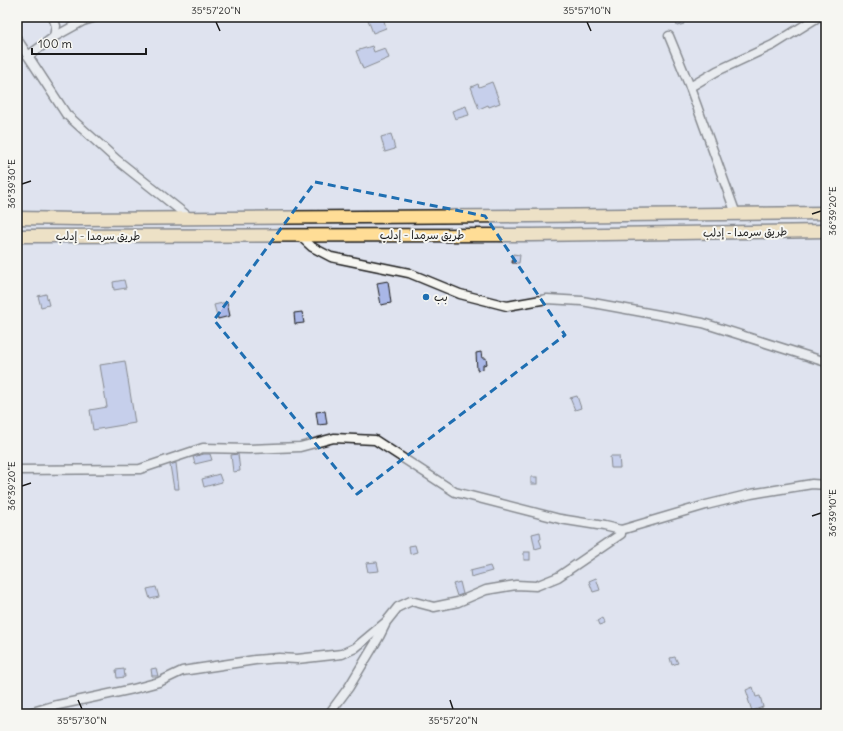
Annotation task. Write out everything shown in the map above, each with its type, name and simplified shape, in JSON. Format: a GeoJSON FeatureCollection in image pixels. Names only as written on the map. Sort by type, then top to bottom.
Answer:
{"type":"FeatureCollection","features":[{"type":"Feature","properties":{"kind":"highway","name":"طريق سرمدا - إدلب"},"geometry":{"type":"LineString","coordinates":[[17,218],[77,219],[826,213]]}},
{"type":"Feature","properties":{"kind":"highway"},"geometry":{"type":"LineString","coordinates":[[529,216],[531,235]]}},
{"type":"Feature","properties":{"kind":"highway"},"geometry":{"type":"LineString","coordinates":[[77,219],[77,236]]}},
{"type":"Feature","properties":{"kind":"highway","name":"طريق سرمدا - إدلب"},"geometry":{"type":"LineString","coordinates":[[17,236],[531,235],[826,231]]}},
{"type":"Feature","properties":{"kind":"street"},"geometry":{"type":"LineString","coordinates":[[53,17],[56,26],[54,36]]}},
{"type":"Feature","properties":{"kind":"street"},"geometry":{"type":"LineString","coordinates":[[28,56],[54,36],[83,21],[96,17]]}},
{"type":"Feature","properties":{"kind":"street"},"geometry":{"type":"LineString","coordinates":[[690,87],[717,71],[773,44],[818,17]]}},
{"type":"Feature","properties":{"kind":"street"},"geometry":{"type":"LineString","coordinates":[[668,36],[690,87],[736,214]]}},
{"type":"Feature","properties":{"kind":"street"},"geometry":{"type":"LineString","coordinates":[[17,39],[66,114],[118,160],[190,218]]}},
{"type":"Feature","properties":{"kind":"street"},"geometry":{"type":"LineString","coordinates":[[299,235],[312,248],[331,258],[409,273],[460,294],[507,306],[547,299],[582,300],[702,323],[826,362]]}},
{"type":"Feature","properties":{"kind":"street"},"geometry":{"type":"LineString","coordinates":[[17,470],[140,470],[204,448],[249,449],[300,447],[334,438],[375,440],[455,492],[560,519],[621,530],[706,505],[751,494],[812,484],[826,485]]}},
{"type":"Feature","properties":{"kind":"street"},"geometry":{"type":"LineString","coordinates":[[26,714],[53,706],[159,682],[182,671],[255,660],[279,658],[297,659],[342,654],[355,648],[386,622],[398,607],[411,601],[434,607],[458,602],[486,590],[516,585],[536,586],[558,577],[621,534],[621,530]]}},
{"type":"Feature","properties":{"kind":"street"},"geometry":{"type":"LineString","coordinates":[[329,714],[349,687],[379,637],[386,622]]}},
{"type":"Feature","properties":{"kind":"highlighted area"},"geometry":{"type":"Polygon","coordinates":[[[315,182],[485,216],[565,335],[357,494],[214,320],[315,182]]]}},
{"type":"Feature","properties":{"kind":"building"},"geometry":{"type":"Polygon","coordinates":[[[367,17],[383,17],[386,28],[373,33],[367,17]]]}},
{"type":"Feature","properties":{"kind":"building"},"geometry":{"type":"Polygon","coordinates":[[[682,17],[684,24],[677,26],[675,19],[682,17]]]}},
{"type":"Feature","properties":{"kind":"building"},"geometry":{"type":"Polygon","coordinates":[[[372,46],[374,52],[385,48],[389,58],[363,69],[356,51],[372,46]]]}},
{"type":"Feature","properties":{"kind":"building"},"geometry":{"type":"Polygon","coordinates":[[[492,82],[500,103],[489,107],[488,105],[479,109],[471,87],[478,84],[479,87],[492,82]]]}},
{"type":"Feature","properties":{"kind":"building"},"geometry":{"type":"Polygon","coordinates":[[[466,106],[469,115],[455,119],[452,111],[466,106]]]}},
{"type":"Feature","properties":{"kind":"building"},"geometry":{"type":"Polygon","coordinates":[[[391,134],[395,149],[385,152],[381,137],[391,134]]]}},
{"type":"Feature","properties":{"kind":"building"},"geometry":{"type":"Polygon","coordinates":[[[513,254],[520,255],[519,263],[512,263],[513,254]]]}},
{"type":"Feature","properties":{"kind":"building"},"geometry":{"type":"Polygon","coordinates":[[[124,280],[126,288],[114,290],[113,282],[124,280]]]}},
{"type":"Feature","properties":{"kind":"building"},"geometry":{"type":"Polygon","coordinates":[[[388,281],[391,303],[381,305],[377,283],[388,281]]]}},
{"type":"Feature","properties":{"kind":"building"},"geometry":{"type":"Polygon","coordinates":[[[46,294],[49,305],[41,307],[38,296],[46,294]]]}},
{"type":"Feature","properties":{"kind":"building"},"geometry":{"type":"Polygon","coordinates":[[[227,302],[230,316],[218,319],[214,305],[227,302]]]}},
{"type":"Feature","properties":{"kind":"building"},"geometry":{"type":"Polygon","coordinates":[[[302,312],[304,323],[295,324],[294,313],[302,312]]]}},
{"type":"Feature","properties":{"kind":"building"},"geometry":{"type":"Polygon","coordinates":[[[481,352],[482,358],[486,358],[487,364],[483,365],[483,369],[477,370],[476,353],[481,352]]]}},
{"type":"Feature","properties":{"kind":"building"},"geometry":{"type":"Polygon","coordinates":[[[125,361],[135,423],[93,430],[90,410],[107,407],[100,365],[125,361]]]}},
{"type":"Feature","properties":{"kind":"building"},"geometry":{"type":"Polygon","coordinates":[[[577,396],[581,408],[575,410],[570,398],[577,396]]]}},
{"type":"Feature","properties":{"kind":"building"},"geometry":{"type":"Polygon","coordinates":[[[325,411],[327,424],[318,425],[316,412],[325,411]]]}},
{"type":"Feature","properties":{"kind":"building"},"geometry":{"type":"Polygon","coordinates":[[[210,454],[212,460],[195,464],[193,457],[210,454]]]}},
{"type":"Feature","properties":{"kind":"building"},"geometry":{"type":"Polygon","coordinates":[[[238,454],[240,471],[233,472],[231,455],[238,454]]]}},
{"type":"Feature","properties":{"kind":"building"},"geometry":{"type":"Polygon","coordinates":[[[610,456],[619,456],[620,468],[611,468],[610,456]]]}},
{"type":"Feature","properties":{"kind":"building"},"geometry":{"type":"Polygon","coordinates":[[[176,463],[179,489],[174,489],[170,465],[176,463]]]}},
{"type":"Feature","properties":{"kind":"building"},"geometry":{"type":"Polygon","coordinates":[[[219,474],[222,482],[204,487],[202,479],[219,474]]]}},
{"type":"Feature","properties":{"kind":"building"},"geometry":{"type":"Polygon","coordinates":[[[531,477],[537,477],[537,484],[531,484],[531,477]]]}},
{"type":"Feature","properties":{"kind":"building"},"geometry":{"type":"Polygon","coordinates":[[[540,532],[541,539],[539,539],[542,547],[535,549],[532,534],[540,532]]]}},
{"type":"Feature","properties":{"kind":"building"},"geometry":{"type":"Polygon","coordinates":[[[415,545],[417,552],[410,554],[409,546],[415,545]]]}},
{"type":"Feature","properties":{"kind":"building"},"geometry":{"type":"Polygon","coordinates":[[[524,552],[530,552],[530,560],[524,560],[524,552]]]}},
{"type":"Feature","properties":{"kind":"building"},"geometry":{"type":"Polygon","coordinates":[[[377,562],[379,571],[368,572],[366,563],[377,562]]]}},
{"type":"Feature","properties":{"kind":"building"},"geometry":{"type":"Polygon","coordinates":[[[490,566],[492,571],[471,577],[470,571],[490,566]]]}},
{"type":"Feature","properties":{"kind":"building"},"geometry":{"type":"Polygon","coordinates":[[[596,578],[600,590],[593,592],[589,581],[596,578]]]}},
{"type":"Feature","properties":{"kind":"building"},"geometry":{"type":"Polygon","coordinates":[[[460,582],[463,594],[457,596],[453,584],[460,582]]]}},
{"type":"Feature","properties":{"kind":"building"},"geometry":{"type":"Polygon","coordinates":[[[156,587],[159,597],[150,599],[147,589],[156,587]]]}},
{"type":"Feature","properties":{"kind":"building"},"geometry":{"type":"Polygon","coordinates":[[[602,618],[605,624],[599,626],[597,621],[602,618]]]}},
{"type":"Feature","properties":{"kind":"building"},"geometry":{"type":"Polygon","coordinates":[[[675,657],[678,663],[672,665],[670,658],[675,657]]]}},
{"type":"Feature","properties":{"kind":"building"},"geometry":{"type":"Polygon","coordinates":[[[156,668],[158,676],[152,676],[151,669],[156,668]]]}},
{"type":"Feature","properties":{"kind":"building"},"geometry":{"type":"Polygon","coordinates":[[[124,669],[125,677],[117,678],[116,670],[124,669]]]}},
{"type":"Feature","properties":{"kind":"building"},"geometry":{"type":"Polygon","coordinates":[[[753,687],[756,697],[760,696],[763,707],[752,711],[746,690],[753,687]]]}},
{"type":"Feature","properties":{"kind":"place","name":"بب"},"geometry":{"type":"Point","coordinates":[426,297]}}]}
